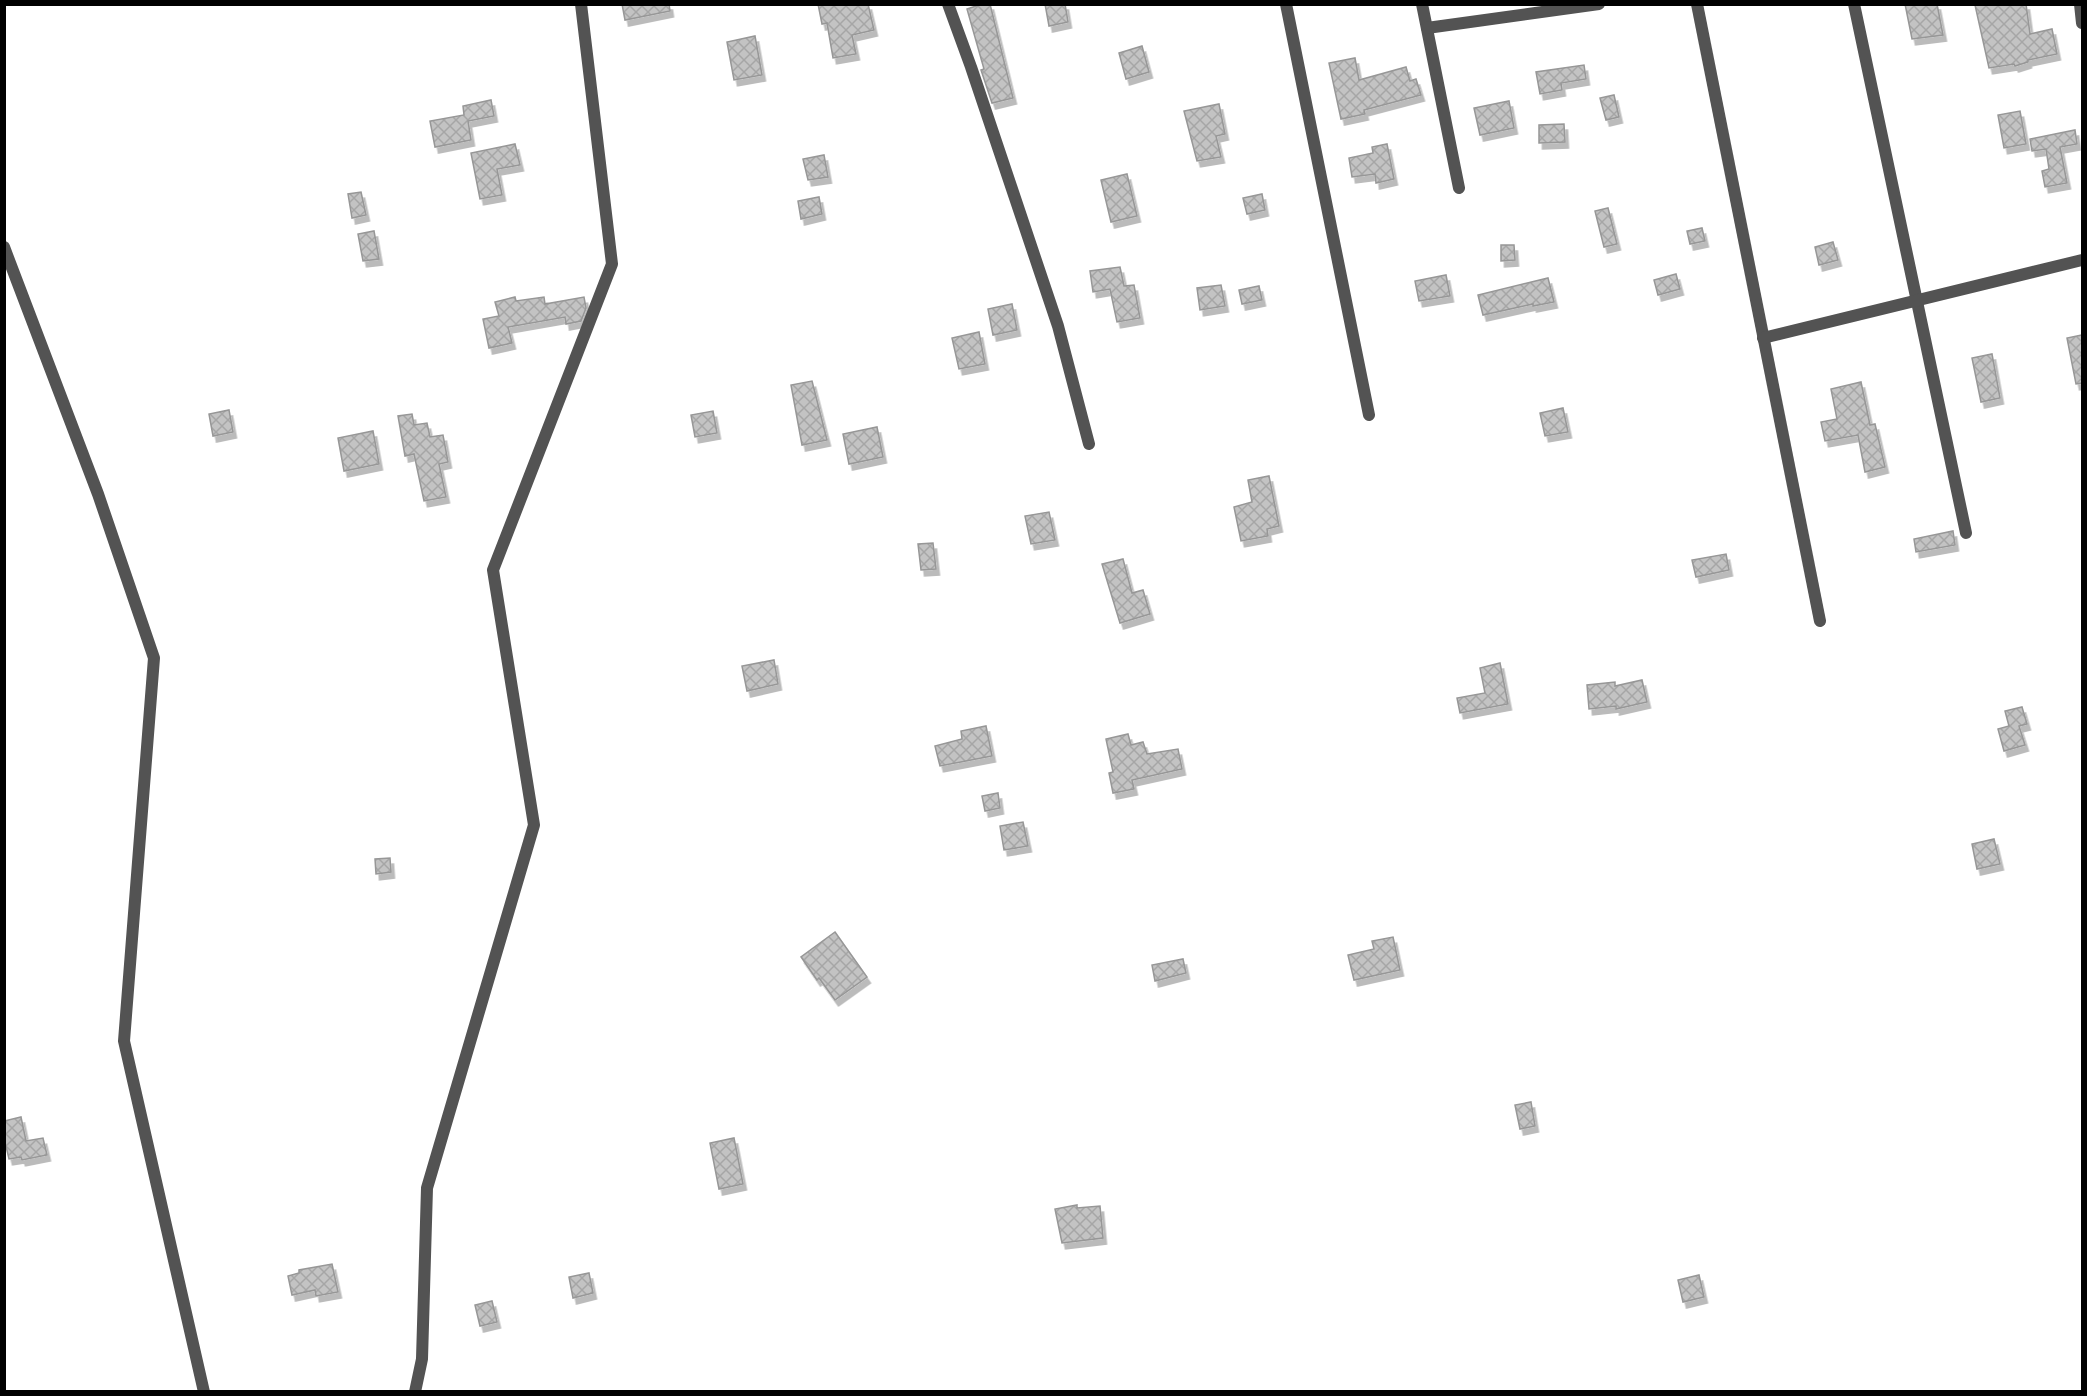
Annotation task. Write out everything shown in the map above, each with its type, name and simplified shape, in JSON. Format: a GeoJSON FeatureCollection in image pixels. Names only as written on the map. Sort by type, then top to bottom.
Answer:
{"type":"FeatureCollection","features":[{"type":"Feature","properties":{"kind":"street"},"geometry":{"type":"LineString","coordinates":[[415,1392],[422,1359],[427,1188],[534,825],[493,570],[612,264],[581,4]]}},
{"type":"Feature","properties":{"kind":"street"},"geometry":{"type":"LineString","coordinates":[[948,4],[1058,326],[1089,444]]}},
{"type":"Feature","properties":{"kind":"street"},"geometry":{"type":"LineString","coordinates":[[1286,4],[1369,415]]}},
{"type":"Feature","properties":{"kind":"street"},"geometry":{"type":"LineString","coordinates":[[1422,4],[1459,188]]}},
{"type":"Feature","properties":{"kind":"street"},"geometry":{"type":"LineString","coordinates":[[1427,28],[1599,4]]}},
{"type":"Feature","properties":{"kind":"street"},"geometry":{"type":"LineString","coordinates":[[1697,4],[1820,621]]}},
{"type":"Feature","properties":{"kind":"street"},"geometry":{"type":"LineString","coordinates":[[1854,4],[1966,533]]}},
{"type":"Feature","properties":{"kind":"street"},"geometry":{"type":"LineString","coordinates":[[2080,4],[2082,23]]}},
{"type":"Feature","properties":{"kind":"street"},"geometry":{"type":"LineString","coordinates":[[4,247],[98,494],[154,658],[124,1041],[204,1392]]}},
{"type":"Feature","properties":{"kind":"street"},"geometry":{"type":"LineString","coordinates":[[1764,338],[2082,260]]}},
{"type":"Feature","properties":{"kind":"building"},"geometry":{"type":"Polygon","coordinates":[[[622,4],[669,4],[670,11],[625,20],[622,4]]]}},
{"type":"Feature","properties":{"kind":"building"},"geometry":{"type":"Polygon","coordinates":[[[818,4],[868,4],[874,30],[852,35],[856,54],[833,58],[827,23],[822,24],[818,4]]]}},
{"type":"Feature","properties":{"kind":"building"},"geometry":{"type":"Polygon","coordinates":[[[990,4],[1013,98],[992,103],[981,70],[984,69],[967,9],[990,4]]]}},
{"type":"Feature","properties":{"kind":"building"},"geometry":{"type":"Polygon","coordinates":[[[1045,4],[1065,4],[1068,22],[1049,26],[1045,4]]]}},
{"type":"Feature","properties":{"kind":"building"},"geometry":{"type":"Polygon","coordinates":[[[1905,4],[1937,4],[1943,35],[1912,39],[1905,4]]]}},
{"type":"Feature","properties":{"kind":"building"},"geometry":{"type":"Polygon","coordinates":[[[2026,4],[2030,34],[2052,29],[2057,54],[2028,60],[2028,62],[2015,66],[2014,64],[1989,68],[1975,5],[2026,4]]]}},
{"type":"Feature","properties":{"kind":"building"},"geometry":{"type":"Polygon","coordinates":[[[755,36],[762,75],[734,80],[727,42],[755,36]]]}},
{"type":"Feature","properties":{"kind":"building"},"geometry":{"type":"Polygon","coordinates":[[[1142,46],[1149,72],[1126,79],[1119,53],[1142,46]]]}},
{"type":"Feature","properties":{"kind":"building"},"geometry":{"type":"Polygon","coordinates":[[[1355,58],[1359,80],[1406,67],[1410,81],[1416,79],[1421,95],[1364,110],[1365,114],[1341,119],[1329,63],[1355,58]]]}},
{"type":"Feature","properties":{"kind":"building"},"geometry":{"type":"Polygon","coordinates":[[[1584,65],[1586,79],[1561,83],[1562,90],[1540,94],[1536,72],[1584,65]]]}},
{"type":"Feature","properties":{"kind":"building"},"geometry":{"type":"Polygon","coordinates":[[[1614,95],[1619,117],[1606,120],[1600,98],[1614,95]]]}},
{"type":"Feature","properties":{"kind":"building"},"geometry":{"type":"Polygon","coordinates":[[[491,100],[494,116],[468,121],[471,140],[435,147],[430,121],[464,115],[463,106],[491,100]]]}},
{"type":"Feature","properties":{"kind":"building"},"geometry":{"type":"Polygon","coordinates":[[[1509,101],[1514,128],[1480,135],[1474,108],[1509,101]]]}},
{"type":"Feature","properties":{"kind":"building"},"geometry":{"type":"Polygon","coordinates":[[[1219,104],[1225,134],[1216,136],[1221,157],[1197,161],[1184,111],[1219,104]]]}},
{"type":"Feature","properties":{"kind":"building"},"geometry":{"type":"Polygon","coordinates":[[[2020,111],[2026,144],[2004,148],[1998,115],[2020,111]]]}},
{"type":"Feature","properties":{"kind":"building"},"geometry":{"type":"Polygon","coordinates":[[[1564,124],[1565,142],[1539,143],[1539,125],[1564,124]]]}},
{"type":"Feature","properties":{"kind":"building"},"geometry":{"type":"Polygon","coordinates":[[[2075,130],[2077,144],[2060,147],[2067,183],[2045,187],[2042,171],[2049,169],[2046,149],[2032,151],[2030,139],[2075,130]]]}},
{"type":"Feature","properties":{"kind":"building"},"geometry":{"type":"Polygon","coordinates":[[[515,144],[520,165],[497,169],[502,195],[480,199],[471,153],[515,144]]]}},
{"type":"Feature","properties":{"kind":"building"},"geometry":{"type":"Polygon","coordinates":[[[1387,144],[1394,179],[1376,183],[1375,174],[1352,177],[1349,158],[1373,153],[1372,147],[1387,144]]]}},
{"type":"Feature","properties":{"kind":"building"},"geometry":{"type":"Polygon","coordinates":[[[824,155],[828,177],[808,180],[803,159],[824,155]]]}},
{"type":"Feature","properties":{"kind":"building"},"geometry":{"type":"Polygon","coordinates":[[[1127,174],[1137,216],[1111,222],[1101,180],[1127,174]]]}},
{"type":"Feature","properties":{"kind":"building"},"geometry":{"type":"Polygon","coordinates":[[[361,192],[366,215],[352,218],[348,194],[361,192]]]}},
{"type":"Feature","properties":{"kind":"building"},"geometry":{"type":"Polygon","coordinates":[[[1262,194],[1265,210],[1247,214],[1243,198],[1262,194]]]}},
{"type":"Feature","properties":{"kind":"building"},"geometry":{"type":"Polygon","coordinates":[[[819,197],[822,214],[801,219],[798,201],[819,197]]]}},
{"type":"Feature","properties":{"kind":"building"},"geometry":{"type":"Polygon","coordinates":[[[1608,208],[1617,244],[1604,247],[1595,211],[1608,208]]]}},
{"type":"Feature","properties":{"kind":"building"},"geometry":{"type":"Polygon","coordinates":[[[1702,228],[1705,241],[1690,244],[1687,231],[1702,228]]]}},
{"type":"Feature","properties":{"kind":"building"},"geometry":{"type":"Polygon","coordinates":[[[374,231],[379,259],[363,261],[358,234],[374,231]]]}},
{"type":"Feature","properties":{"kind":"building"},"geometry":{"type":"Polygon","coordinates":[[[1833,242],[1838,260],[1819,265],[1815,247],[1833,242]]]}},
{"type":"Feature","properties":{"kind":"building"},"geometry":{"type":"Polygon","coordinates":[[[1501,245],[1514,245],[1515,260],[1501,261],[1501,245]]]}},
{"type":"Feature","properties":{"kind":"building"},"geometry":{"type":"Polygon","coordinates":[[[1120,267],[1124,286],[1134,285],[1140,318],[1117,322],[1110,289],[1093,292],[1090,271],[1120,267]]]}},
{"type":"Feature","properties":{"kind":"building"},"geometry":{"type":"Polygon","coordinates":[[[1676,274],[1680,289],[1658,295],[1654,280],[1676,274]]]}},
{"type":"Feature","properties":{"kind":"building"},"geometry":{"type":"Polygon","coordinates":[[[1446,275],[1450,296],[1419,301],[1415,281],[1446,275]]]}},
{"type":"Feature","properties":{"kind":"building"},"geometry":{"type":"Polygon","coordinates":[[[1548,278],[1554,302],[1533,306],[1533,304],[1483,315],[1478,295],[1548,278]]]}},
{"type":"Feature","properties":{"kind":"building"},"geometry":{"type":"Polygon","coordinates":[[[1221,285],[1225,306],[1200,310],[1197,288],[1221,285]]]}},
{"type":"Feature","properties":{"kind":"building"},"geometry":{"type":"Polygon","coordinates":[[[1259,286],[1262,300],[1242,304],[1239,290],[1259,286]]]}},
{"type":"Feature","properties":{"kind":"building"},"geometry":{"type":"Polygon","coordinates":[[[515,297],[516,301],[544,297],[545,304],[584,297],[586,308],[581,321],[566,324],[565,317],[508,327],[512,343],[489,348],[483,319],[499,316],[495,302],[515,297]]]}},
{"type":"Feature","properties":{"kind":"building"},"geometry":{"type":"Polygon","coordinates":[[[1012,304],[1017,330],[993,335],[988,309],[1012,304]]]}},
{"type":"Feature","properties":{"kind":"building"},"geometry":{"type":"Polygon","coordinates":[[[979,332],[985,364],[959,369],[952,338],[979,332]]]}},
{"type":"Feature","properties":{"kind":"building"},"geometry":{"type":"Polygon","coordinates":[[[2082,335],[2082,383],[2076,384],[2067,338],[2082,335]]]}},
{"type":"Feature","properties":{"kind":"building"},"geometry":{"type":"Polygon","coordinates":[[[1992,354],[2000,398],[1981,402],[1972,358],[1992,354]]]}},
{"type":"Feature","properties":{"kind":"building"},"geometry":{"type":"Polygon","coordinates":[[[812,381],[827,440],[802,445],[791,385],[812,381]]]}},
{"type":"Feature","properties":{"kind":"building"},"geometry":{"type":"Polygon","coordinates":[[[1861,382],[1870,425],[1875,424],[1885,467],[1865,472],[1858,435],[1825,441],[1821,422],[1837,419],[1831,389],[1861,382]]]}},
{"type":"Feature","properties":{"kind":"building"},"geometry":{"type":"Polygon","coordinates":[[[1563,408],[1568,432],[1545,436],[1540,413],[1563,408]]]}},
{"type":"Feature","properties":{"kind":"building"},"geometry":{"type":"Polygon","coordinates":[[[229,410],[233,432],[213,436],[209,414],[229,410]]]}},
{"type":"Feature","properties":{"kind":"building"},"geometry":{"type":"Polygon","coordinates":[[[713,411],[717,433],[695,437],[691,415],[713,411]]]}},
{"type":"Feature","properties":{"kind":"building"},"geometry":{"type":"Polygon","coordinates":[[[412,414],[414,425],[427,423],[430,437],[443,435],[448,462],[439,464],[446,497],[424,501],[414,454],[405,456],[398,416],[412,414]]]}},
{"type":"Feature","properties":{"kind":"building"},"geometry":{"type":"Polygon","coordinates":[[[877,427],[883,457],[849,464],[843,434],[877,427]]]}},
{"type":"Feature","properties":{"kind":"building"},"geometry":{"type":"Polygon","coordinates":[[[373,431],[379,464],[344,471],[338,438],[373,431]]]}},
{"type":"Feature","properties":{"kind":"building"},"geometry":{"type":"Polygon","coordinates":[[[1269,476],[1279,526],[1267,529],[1268,536],[1241,541],[1234,507],[1252,502],[1248,480],[1269,476]]]}},
{"type":"Feature","properties":{"kind":"building"},"geometry":{"type":"Polygon","coordinates":[[[1049,512],[1055,540],[1031,544],[1025,516],[1049,512]]]}},
{"type":"Feature","properties":{"kind":"building"},"geometry":{"type":"Polygon","coordinates":[[[1953,531],[1955,545],[1916,552],[1914,539],[1953,531]]]}},
{"type":"Feature","properties":{"kind":"building"},"geometry":{"type":"Polygon","coordinates":[[[933,543],[936,569],[921,570],[918,544],[933,543]]]}},
{"type":"Feature","properties":{"kind":"building"},"geometry":{"type":"Polygon","coordinates":[[[1726,554],[1729,570],[1696,577],[1692,560],[1726,554]]]}},
{"type":"Feature","properties":{"kind":"building"},"geometry":{"type":"Polygon","coordinates":[[[1123,559],[1132,593],[1143,590],[1150,614],[1120,623],[1102,564],[1123,559]]]}},
{"type":"Feature","properties":{"kind":"building"},"geometry":{"type":"Polygon","coordinates":[[[774,660],[778,684],[747,691],[742,666],[774,660]]]}},
{"type":"Feature","properties":{"kind":"building"},"geometry":{"type":"Polygon","coordinates":[[[1500,663],[1508,704],[1460,713],[1457,698],[1485,693],[1480,668],[1500,663]]]}},
{"type":"Feature","properties":{"kind":"building"},"geometry":{"type":"Polygon","coordinates":[[[1642,680],[1647,702],[1616,709],[1616,706],[1589,709],[1587,685],[1615,682],[1615,686],[1642,680]]]}},
{"type":"Feature","properties":{"kind":"building"},"geometry":{"type":"Polygon","coordinates":[[[2022,707],[2027,724],[2019,726],[2025,745],[2004,751],[1998,729],[2009,726],[2005,711],[2022,707]]]}},
{"type":"Feature","properties":{"kind":"building"},"geometry":{"type":"Polygon","coordinates":[[[986,726],[992,756],[940,766],[935,746],[962,739],[961,731],[986,726]]]}},
{"type":"Feature","properties":{"kind":"building"},"geometry":{"type":"Polygon","coordinates":[[[1128,734],[1131,745],[1143,742],[1147,754],[1178,749],[1182,769],[1132,780],[1134,789],[1113,793],[1109,773],[1113,772],[1106,739],[1128,734]]]}},
{"type":"Feature","properties":{"kind":"building"},"geometry":{"type":"Polygon","coordinates":[[[998,793],[1000,808],[985,811],[982,796],[998,793]]]}},
{"type":"Feature","properties":{"kind":"building"},"geometry":{"type":"Polygon","coordinates":[[[1023,822],[1028,846],[1004,850],[1000,826],[1023,822]]]}},
{"type":"Feature","properties":{"kind":"building"},"geometry":{"type":"Polygon","coordinates":[[[1994,839],[2000,864],[1977,869],[1972,844],[1994,839]]]}},
{"type":"Feature","properties":{"kind":"building"},"geometry":{"type":"Polygon","coordinates":[[[390,858],[391,872],[376,874],[375,859],[390,858]]]}},
{"type":"Feature","properties":{"kind":"building"},"geometry":{"type":"Polygon","coordinates":[[[835,932],[867,977],[835,1000],[801,957],[835,932]]]}},
{"type":"Feature","properties":{"kind":"building"},"geometry":{"type":"Polygon","coordinates":[[[1393,937],[1400,970],[1354,980],[1348,955],[1374,949],[1372,941],[1393,937]]]}},
{"type":"Feature","properties":{"kind":"building"},"geometry":{"type":"Polygon","coordinates":[[[1183,959],[1186,973],[1155,981],[1152,965],[1183,959]]]}},
{"type":"Feature","properties":{"kind":"building"},"geometry":{"type":"Polygon","coordinates":[[[1531,1102],[1535,1126],[1520,1129],[1515,1105],[1531,1102]]]}},
{"type":"Feature","properties":{"kind":"building"},"geometry":{"type":"Polygon","coordinates":[[[21,1117],[26,1141],[43,1138],[47,1155],[22,1160],[21,1157],[9,1159],[4,1138],[4,1121],[21,1117]]]}},
{"type":"Feature","properties":{"kind":"building"},"geometry":{"type":"Polygon","coordinates":[[[734,1138],[743,1184],[719,1189],[710,1143],[734,1138]]]}},
{"type":"Feature","properties":{"kind":"building"},"geometry":{"type":"Polygon","coordinates":[[[1077,1205],[1077,1208],[1100,1206],[1103,1238],[1062,1243],[1055,1209],[1077,1205]]]}},
{"type":"Feature","properties":{"kind":"building"},"geometry":{"type":"Polygon","coordinates":[[[332,1264],[338,1292],[316,1296],[315,1290],[292,1295],[288,1276],[299,1273],[299,1270],[332,1264]]]}},
{"type":"Feature","properties":{"kind":"building"},"geometry":{"type":"Polygon","coordinates":[[[589,1273],[593,1293],[573,1298],[569,1277],[589,1273]]]}},
{"type":"Feature","properties":{"kind":"building"},"geometry":{"type":"Polygon","coordinates":[[[1699,1275],[1704,1297],[1683,1302],[1678,1280],[1699,1275]]]}},
{"type":"Feature","properties":{"kind":"building"},"geometry":{"type":"Polygon","coordinates":[[[492,1301],[497,1322],[480,1326],[475,1305],[492,1301]]]}}]}
